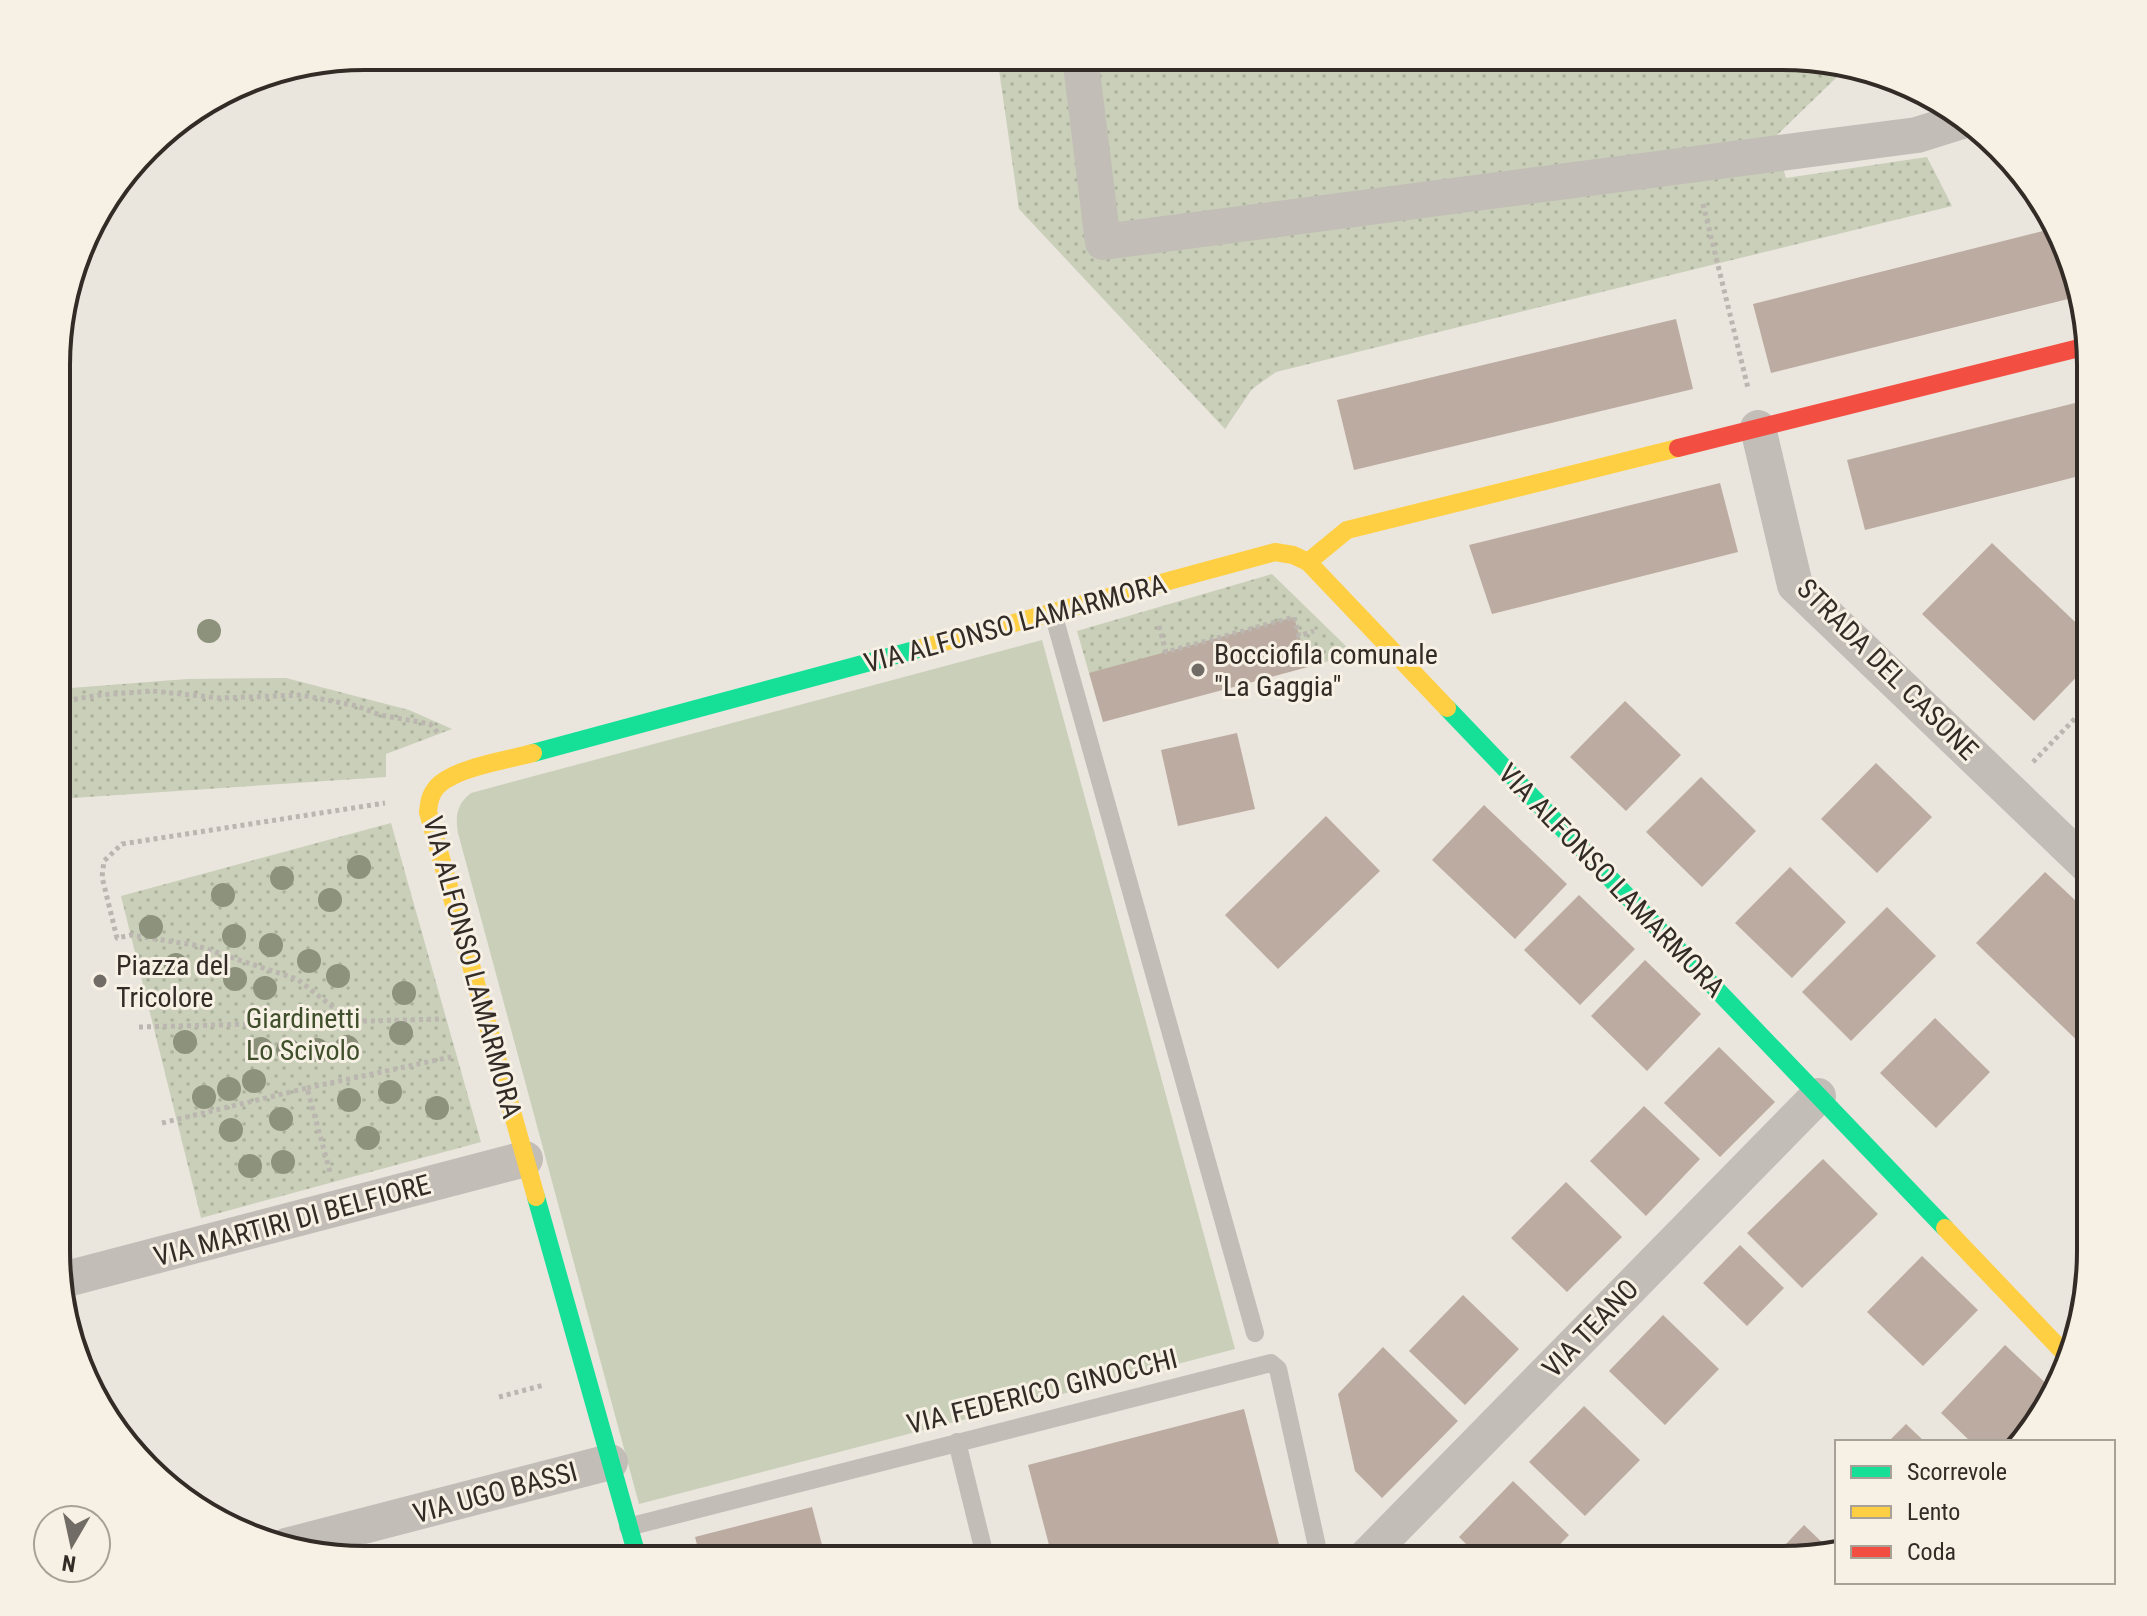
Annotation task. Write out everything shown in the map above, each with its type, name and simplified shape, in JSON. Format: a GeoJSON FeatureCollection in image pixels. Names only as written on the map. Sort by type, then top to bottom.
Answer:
{"type":"FeatureCollection","features":[{"type":"Feature","properties":{"kind":"street"},"geometry":{"type":"LineString","coordinates":[[1082,70],[1103,242],[1778,155],[1917,135],[1952,124]]}},
{"type":"Feature","properties":{"kind":"street"},"geometry":{"type":"LineString","coordinates":[[1308,562],[1347,530],[2076,349]]}},
{"type":"Feature","properties":{"kind":"street","name":"STRADA DEL CASONE"},"geometry":{"type":"LineString","coordinates":[[1758,428],[1795,585],[2077,856]]}},
{"type":"Feature","properties":{"kind":"street","name":"VIA ALFONSO LAMARMORA"},"geometry":{"type":"LineString","coordinates":[[634,1546],[428,812],[430,796],[442,781],[467,771],[1275,552],[1308,562],[2060,1349]]}},
{"type":"Feature","properties":{"kind":"street","name":"VIA TEANO"},"geometry":{"type":"LineString","coordinates":[[1377,1546],[1818,1096]]}},
{"type":"Feature","properties":{"kind":"street","name":"VIA MARTIRI DI BELFIORE"},"geometry":{"type":"LineString","coordinates":[[72,1278],[525,1159]]}},
{"type":"Feature","properties":{"kind":"street","name":"VIA UGO BASSI"},"geometry":{"type":"LineString","coordinates":[[309,1540],[610,1462]]}},
{"type":"Feature","properties":{"kind":"lane"},"geometry":{"type":"LineString","coordinates":[[1053,613],[1255,1333]]}},
{"type":"Feature","properties":{"kind":"lane","name":"VIA FEDERICO GINOCCHI"},"geometry":{"type":"LineString","coordinates":[[628,1527],[1271,1363],[1278,1369],[1317,1546]]}},
{"type":"Feature","properties":{"kind":"lane"},"geometry":{"type":"LineString","coordinates":[[957,1442],[983,1546]]}},
{"type":"Feature","properties":{"kind":"path"},"geometry":{"type":"LineString","coordinates":[[1694,165],[1758,428]]}},
{"type":"Feature","properties":{"kind":"path"},"geometry":{"type":"LineString","coordinates":[[1148,587],[1166,652],[1294,617],[1299,636],[1360,616]]}},
{"type":"Feature","properties":{"kind":"path"},"geometry":{"type":"LineString","coordinates":[[70,700],[152,691],[220,698],[301,695],[328,699],[380,715],[430,724],[467,771]]}},
{"type":"Feature","properties":{"kind":"path"},"geometry":{"type":"LineString","coordinates":[[2007,788],[2077,716]]}},
{"type":"Feature","properties":{"kind":"path"},"geometry":{"type":"LineString","coordinates":[[352,1022],[297,979],[194,945],[131,935],[117,938],[102,877],[104,861],[122,844],[430,796]]}},
{"type":"Feature","properties":{"kind":"path"},"geometry":{"type":"LineString","coordinates":[[139,1027],[441,1019],[485,1012]]}},
{"type":"Feature","properties":{"kind":"path"},"geometry":{"type":"LineString","coordinates":[[162,1123],[307,1088],[495,1050]]}},
{"type":"Feature","properties":{"kind":"path"},"geometry":{"type":"LineString","coordinates":[[307,1088],[339,1208]]}},
{"type":"Feature","properties":{"kind":"green space"},"geometry":{"type":"Polygon","coordinates":[[[999,70],[1782,70],[1820,73],[1838,76],[1774,138],[1786,178],[1927,157],[1952,206],[1276,372],[1252,389],[1225,429],[1019,209],[999,70]]]}},
{"type":"Feature","properties":{"kind":"green space"},"geometry":{"type":"Polygon","coordinates":[[[1272,574],[1354,654],[1308,667],[1089,673],[1077,631],[1272,574]]]}},
{"type":"Feature","properties":{"kind":"green space"},"geometry":{"type":"Polygon","coordinates":[[[1042,640],[1235,1349],[639,1504],[458,833],[460,806],[471,793],[1042,640]]]}},
{"type":"Feature","properties":{"kind":"green space"},"geometry":{"type":"Polygon","coordinates":[[[286,678],[409,710],[452,729],[386,754],[386,777],[70,798],[70,688],[187,679],[286,678]]]}},
{"type":"Feature","properties":{"kind":"green space","name":"Giardinetti Lo Scivolo"},"geometry":{"type":"Polygon","coordinates":[[[391,823],[481,1142],[201,1218],[121,896],[391,823]]]}},
{"type":"Feature","properties":{"kind":"building"},"geometry":{"type":"Polygon","coordinates":[[[2044,231],[2055,252],[2069,299],[1771,373],[1753,304],[2044,231]]]}},
{"type":"Feature","properties":{"kind":"building"},"geometry":{"type":"Polygon","coordinates":[[[1676,319],[1693,389],[1354,470],[1337,400],[1676,319]]]}},
{"type":"Feature","properties":{"kind":"building"},"geometry":{"type":"Polygon","coordinates":[[[2077,402],[2077,477],[1865,530],[1847,460],[2077,402]]]}},
{"type":"Feature","properties":{"kind":"building"},"geometry":{"type":"Polygon","coordinates":[[[1720,483],[1738,552],[1492,614],[1469,545],[1720,483]]]}},
{"type":"Feature","properties":{"kind":"building"},"geometry":{"type":"Polygon","coordinates":[[[1992,543],[2077,624],[2077,676],[2034,721],[1922,614],[1992,543]]]}},
{"type":"Feature","properties":{"kind":"building","name":"Bocciofila comunale \"La Gaggia\""},"geometry":{"type":"Polygon","coordinates":[[[1294,617],[1308,667],[1103,722],[1089,673],[1294,617]]]}},
{"type":"Feature","properties":{"kind":"building"},"geometry":{"type":"Polygon","coordinates":[[[1625,701],[1681,755],[1626,811],[1570,757],[1625,701]]]}},
{"type":"Feature","properties":{"kind":"building"},"geometry":{"type":"Polygon","coordinates":[[[1237,733],[1255,809],[1178,826],[1161,750],[1237,733]]]}},
{"type":"Feature","properties":{"kind":"building"},"geometry":{"type":"Polygon","coordinates":[[[1876,763],[1932,817],[1877,873],[1821,819],[1876,763]]]}},
{"type":"Feature","properties":{"kind":"building"},"geometry":{"type":"Polygon","coordinates":[[[1701,777],[1756,831],[1702,887],[1646,832],[1701,777]]]}},
{"type":"Feature","properties":{"kind":"building"},"geometry":{"type":"Polygon","coordinates":[[[1484,805],[1567,884],[1515,939],[1432,860],[1484,805]]]}},
{"type":"Feature","properties":{"kind":"building"},"geometry":{"type":"Polygon","coordinates":[[[1326,816],[1380,871],[1278,969],[1225,915],[1326,816]]]}},
{"type":"Feature","properties":{"kind":"building"},"geometry":{"type":"Polygon","coordinates":[[[1790,867],[1846,922],[1792,978],[1735,923],[1790,867]]]}},
{"type":"Feature","properties":{"kind":"building"},"geometry":{"type":"Polygon","coordinates":[[[2045,872],[2077,902],[2077,1040],[1976,943],[2045,872]]]}},
{"type":"Feature","properties":{"kind":"building"},"geometry":{"type":"Polygon","coordinates":[[[1579,895],[1635,949],[1580,1005],[1524,950],[1579,895]]]}},
{"type":"Feature","properties":{"kind":"building"},"geometry":{"type":"Polygon","coordinates":[[[1887,907],[1936,956],[1851,1041],[1802,992],[1887,907]]]}},
{"type":"Feature","properties":{"kind":"building"},"geometry":{"type":"Polygon","coordinates":[[[1645,960],[1701,1014],[1647,1071],[1591,1016],[1645,960]]]}},
{"type":"Feature","properties":{"kind":"building"},"geometry":{"type":"Polygon","coordinates":[[[1935,1018],[1990,1072],[1936,1128],[1880,1073],[1935,1018]]]}},
{"type":"Feature","properties":{"kind":"building"},"geometry":{"type":"Polygon","coordinates":[[[1719,1047],[1775,1102],[1720,1157],[1664,1103],[1719,1047]]]}},
{"type":"Feature","properties":{"kind":"building"},"geometry":{"type":"Polygon","coordinates":[[[1644,1106],[1700,1159],[1646,1216],[1590,1161],[1644,1106]]]}},
{"type":"Feature","properties":{"kind":"building"},"geometry":{"type":"Polygon","coordinates":[[[1823,1159],[1878,1214],[1802,1288],[1747,1233],[1823,1159]]]}},
{"type":"Feature","properties":{"kind":"building"},"geometry":{"type":"Polygon","coordinates":[[[1566,1182],[1622,1237],[1567,1292],[1511,1238],[1566,1182]]]}},
{"type":"Feature","properties":{"kind":"building"},"geometry":{"type":"Polygon","coordinates":[[[1740,1245],[1784,1288],[1747,1326],[1703,1283],[1740,1245]]]}},
{"type":"Feature","properties":{"kind":"building"},"geometry":{"type":"Polygon","coordinates":[[[1922,1256],[1978,1310],[1923,1366],[1867,1312],[1922,1256]]]}},
{"type":"Feature","properties":{"kind":"building"},"geometry":{"type":"Polygon","coordinates":[[[1463,1295],[1519,1349],[1465,1405],[1409,1351],[1463,1295]]]}},
{"type":"Feature","properties":{"kind":"building"},"geometry":{"type":"Polygon","coordinates":[[[1663,1315],[1719,1369],[1665,1425],[1609,1371],[1663,1315]]]}},
{"type":"Feature","properties":{"kind":"building"},"geometry":{"type":"Polygon","coordinates":[[[2005,1345],[2046,1383],[2008,1440],[1969,1440],[1941,1413],[2005,1345]]]}},
{"type":"Feature","properties":{"kind":"building"},"geometry":{"type":"Polygon","coordinates":[[[1383,1347],[1458,1421],[1382,1498],[1355,1471],[1338,1394],[1383,1347]]]}},
{"type":"Feature","properties":{"kind":"building"},"geometry":{"type":"Polygon","coordinates":[[[1584,1406],[1640,1460],[1585,1516],[1529,1462],[1584,1406]]]}},
{"type":"Feature","properties":{"kind":"building"},"geometry":{"type":"Polygon","coordinates":[[[1244,1409],[1279,1546],[1049,1546],[1028,1465],[1244,1409]]]}},
{"type":"Feature","properties":{"kind":"building"},"geometry":{"type":"Polygon","coordinates":[[[1906,1424],[1923,1440],[1890,1440],[1906,1424]]]}},
{"type":"Feature","properties":{"kind":"building"},"geometry":{"type":"Polygon","coordinates":[[[1513,1481],[1569,1535],[1558,1546],[1468,1546],[1459,1537],[1513,1481]]]}},
{"type":"Feature","properties":{"kind":"building"},"geometry":{"type":"Polygon","coordinates":[[[812,1507],[822,1546],[697,1546],[695,1537],[812,1507]]]}},
{"type":"Feature","properties":{"kind":"building"},"geometry":{"type":"Polygon","coordinates":[[[1804,1525],[1822,1543],[1801,1545],[1784,1546],[1804,1525]]]}},
{"type":"Feature","properties":{"kind":"traffic: fast"},"geometry":{"type":"LineString","coordinates":[[533,753],[922,648]]}},
{"type":"Feature","properties":{"kind":"traffic: fast"},"geometry":{"type":"LineString","coordinates":[[1447,708],[1945,1228]]}},
{"type":"Feature","properties":{"kind":"traffic: fast"},"geometry":{"type":"LineString","coordinates":[[536,1197],[634,1546]]}},
{"type":"Feature","properties":{"kind":"traffic: slow"},"geometry":{"type":"LineString","coordinates":[[1308,562],[1347,530],[1678,448]]}},
{"type":"Feature","properties":{"kind":"traffic: slow"},"geometry":{"type":"LineString","coordinates":[[922,648],[1275,552],[1308,562],[1447,708]]}},
{"type":"Feature","properties":{"kind":"traffic: slow"},"geometry":{"type":"LineString","coordinates":[[533,753],[454,775],[432,793],[428,812],[536,1197]]}},
{"type":"Feature","properties":{"kind":"traffic: slow"},"geometry":{"type":"LineString","coordinates":[[1945,1228],[2060,1349]]}},
{"type":"Feature","properties":{"kind":"traffic: jam"},"geometry":{"type":"LineString","coordinates":[[1678,448],[2076,349]]}},
{"type":"Feature","properties":{"kind":"place","name":"Bocciofila comunale \"La Gaggia\""},"geometry":{"type":"Point","coordinates":[1198,670]}},
{"type":"Feature","properties":{"kind":"place","name":"Piazza del Tricolore"},"geometry":{"type":"Point","coordinates":[100,981]}}]}
